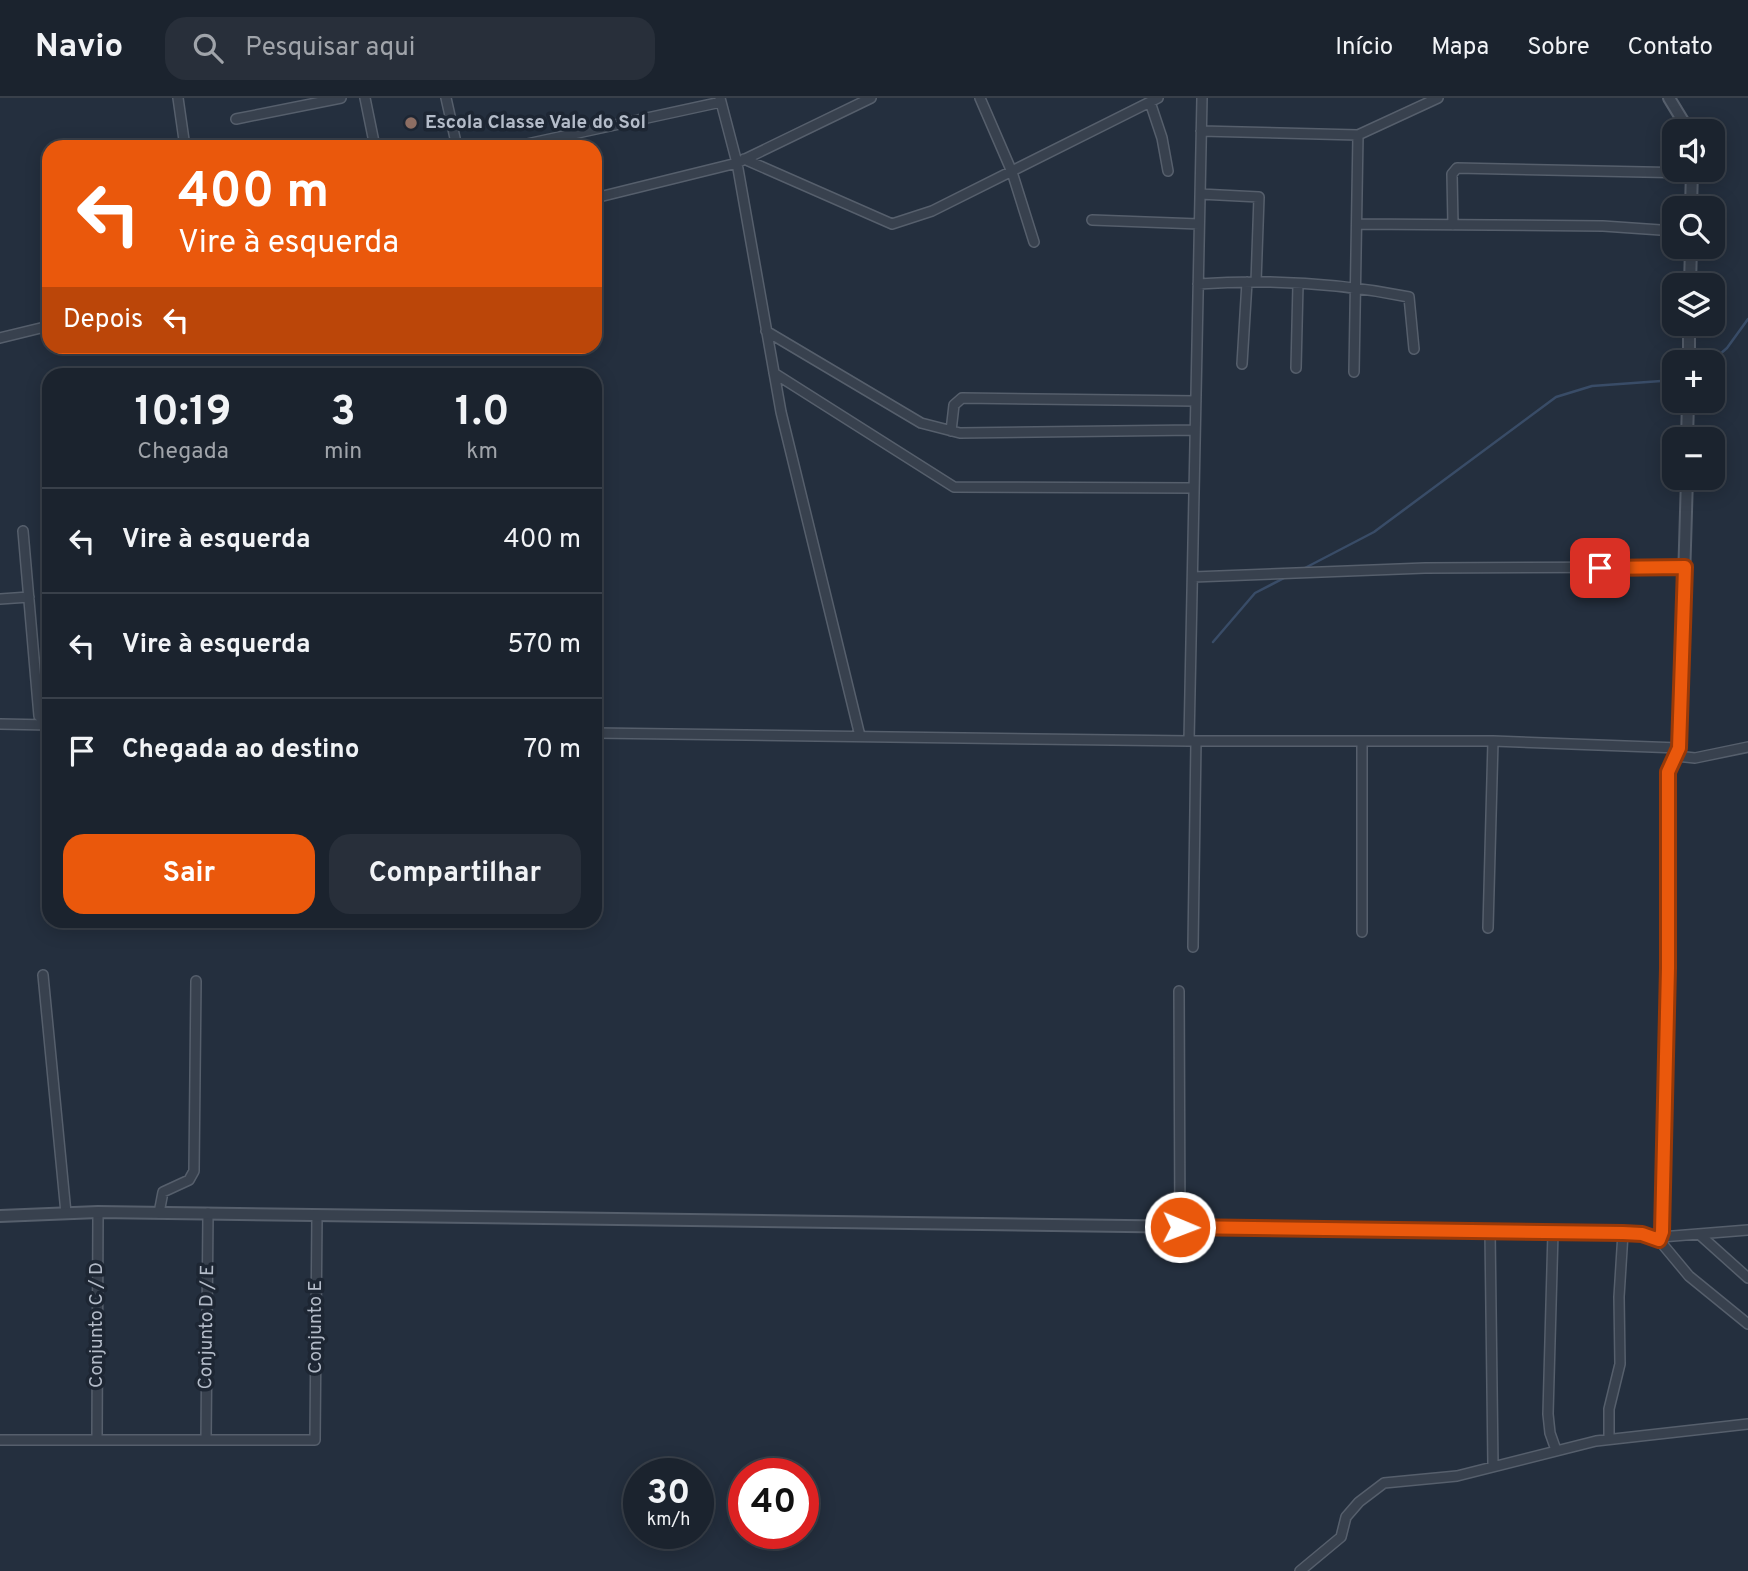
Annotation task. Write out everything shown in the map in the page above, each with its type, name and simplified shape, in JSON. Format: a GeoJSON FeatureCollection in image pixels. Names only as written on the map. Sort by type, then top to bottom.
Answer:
{"type":"FeatureCollection","features":[{"type":"Feature","properties":{"kind":"street"},"geometry":{"type":"LineString","coordinates":[[178,98],[184,140]]}},
{"type":"Feature","properties":{"kind":"street"},"geometry":{"type":"LineString","coordinates":[[236,118],[341,98]]}},
{"type":"Feature","properties":{"kind":"street"},"geometry":{"type":"LineString","coordinates":[[365,98],[374,140]]}},
{"type":"Feature","properties":{"kind":"street"},"geometry":{"type":"LineString","coordinates":[[446,98],[455,140]]}},
{"type":"Feature","properties":{"kind":"street"},"geometry":{"type":"LineString","coordinates":[[602,196],[740,161],[871,98]]}},
{"type":"Feature","properties":{"kind":"street"},"geometry":{"type":"LineString","coordinates":[[980,98],[1012,172],[1034,242]]}},
{"type":"Feature","properties":{"kind":"street"},"geometry":{"type":"LineString","coordinates":[[1193,947],[1192,577],[1202,98]]}},
{"type":"Feature","properties":{"kind":"street"},"geometry":{"type":"LineString","coordinates":[[1201,131],[1358,135],[1438,98]]}},
{"type":"Feature","properties":{"kind":"street"},"geometry":{"type":"LineString","coordinates":[[1668,98],[1681,119]]}},
{"type":"Feature","properties":{"kind":"street"},"geometry":{"type":"LineString","coordinates":[[544,140],[720,100],[740,161],[774,373],[860,736]]}},
{"type":"Feature","properties":{"kind":"street"},"geometry":{"type":"LineString","coordinates":[[740,161],[892,224],[932,211],[1154,100],[1168,171]]}},
{"type":"Feature","properties":{"kind":"street"},"geometry":{"type":"LineString","coordinates":[[1354,372],[1358,135]]}},
{"type":"Feature","properties":{"kind":"street"},"geometry":{"type":"LineString","coordinates":[[1453,225],[1451,174],[1457,168],[1662,171]]}},
{"type":"Feature","properties":{"kind":"street"},"geometry":{"type":"LineString","coordinates":[[1200,194],[1259,197],[1242,364]]}},
{"type":"Feature","properties":{"kind":"street"},"geometry":{"type":"LineString","coordinates":[[1092,220],[1199,224]]}},
{"type":"Feature","properties":{"kind":"street"},"geometry":{"type":"LineString","coordinates":[[1356,224],[1603,226],[1662,230]]}},
{"type":"Feature","properties":{"kind":"street"},"geometry":{"type":"LineString","coordinates":[[1198,284],[1252,282],[1356,286],[1409,297],[1414,349]]}},
{"type":"Feature","properties":{"kind":"street"},"geometry":{"type":"LineString","coordinates":[[1296,368],[1298,284]]}},
{"type":"Feature","properties":{"kind":"street"},"geometry":{"type":"LineString","coordinates":[[0,338],[42,328]]}},
{"type":"Feature","properties":{"kind":"street"},"geometry":{"type":"LineString","coordinates":[[766,331],[921,423],[951,431],[1195,430]]}},
{"type":"Feature","properties":{"kind":"street"},"geometry":{"type":"LineString","coordinates":[[774,373],[954,487],[1194,488]]}},
{"type":"Feature","properties":{"kind":"street"},"geometry":{"type":"LineString","coordinates":[[951,431],[954,405],[962,398],[1196,401]]}},
{"type":"Feature","properties":{"kind":"street"},"geometry":{"type":"LineString","coordinates":[[1687,490],[1678,752],[1668,772],[1668,981],[1660,1239],[1689,1276],[1748,1324]]}},
{"type":"Feature","properties":{"kind":"street"},"geometry":{"type":"LineString","coordinates":[[23,531],[39,716]]}},
{"type":"Feature","properties":{"kind":"street"},"geometry":{"type":"LineString","coordinates":[[1192,577],[1425,568],[1685,567]]}},
{"type":"Feature","properties":{"kind":"street"},"geometry":{"type":"LineString","coordinates":[[0,599],[29,597]]}},
{"type":"Feature","properties":{"kind":"street"},"geometry":{"type":"LineString","coordinates":[[0,724],[42,725]]}},
{"type":"Feature","properties":{"kind":"street"},"geometry":{"type":"LineString","coordinates":[[602,733],[1193,741],[1493,741],[1678,752],[1695,758],[1748,747]]}},
{"type":"Feature","properties":{"kind":"street"},"geometry":{"type":"LineString","coordinates":[[1362,741],[1362,932]]}},
{"type":"Feature","properties":{"kind":"street"},"geometry":{"type":"LineString","coordinates":[[1488,928],[1493,741]]}},
{"type":"Feature","properties":{"kind":"street"},"geometry":{"type":"LineString","coordinates":[[43,975],[66,1213]]}},
{"type":"Feature","properties":{"kind":"street"},"geometry":{"type":"LineString","coordinates":[[159,1213],[163,1192],[189,1181],[194,1171],[196,981]]}},
{"type":"Feature","properties":{"kind":"street"},"geometry":{"type":"LineString","coordinates":[[1180,990],[1180,1227]]}},
{"type":"Feature","properties":{"kind":"street"},"geometry":{"type":"LineString","coordinates":[[0,1216],[98,1212],[208,1213],[1623,1233],[1660,1239],[1748,1230]]}},
{"type":"Feature","properties":{"kind":"street","name":"Conjunto C / D"},"geometry":{"type":"LineString","coordinates":[[97,1438],[98,1212]]}},
{"type":"Feature","properties":{"kind":"street","name":"Conjunto D / E"},"geometry":{"type":"LineString","coordinates":[[206,1440],[208,1213]]}},
{"type":"Feature","properties":{"kind":"street","name":"Conjunto E"},"geometry":{"type":"LineString","coordinates":[[206,1440],[316,1440],[317,1215]]}},
{"type":"Feature","properties":{"kind":"street"},"geometry":{"type":"LineString","coordinates":[[1490,1231],[1493,1465]]}},
{"type":"Feature","properties":{"kind":"street"},"geometry":{"type":"LineString","coordinates":[[1553,1232],[1548,1414],[1549,1433],[1556,1450]]}},
{"type":"Feature","properties":{"kind":"street"},"geometry":{"type":"LineString","coordinates":[[1609,1440],[1609,1409],[1620,1364],[1619,1297],[1623,1233]]}},
{"type":"Feature","properties":{"kind":"street"},"geometry":{"type":"LineString","coordinates":[[1700,1235],[1748,1278]]}},
{"type":"Feature","properties":{"kind":"street"},"geometry":{"type":"LineString","coordinates":[[1300,1571],[1341,1537],[1346,1517],[1376,1487],[1398,1480],[1457,1476],[1556,1450],[1609,1440],[1748,1424]]}},
{"type":"Feature","properties":{"kind":"street"},"geometry":{"type":"LineString","coordinates":[[0,1440],[206,1440]]}},
{"type":"Feature","properties":{"kind":"waterway"},"geometry":{"type":"LineString","coordinates":[[1725,350],[1748,319]]}},
{"type":"Feature","properties":{"kind":"waterway"},"geometry":{"type":"LineString","coordinates":[[1303,569],[1374,532],[1556,397],[1592,386],[1662,381]]}},
{"type":"Feature","properties":{"kind":"waterway"},"geometry":{"type":"LineString","coordinates":[[1213,642],[1255,593],[1288,576]]}},
{"type":"Feature","properties":{"kind":"place","name":"Escola Classe Vale do Sol"},"geometry":{"type":"Point","coordinates":[411,123]}},
{"type":"Feature","properties":{"kind":"route"},"geometry":{"type":"LineString","coordinates":[[1180,1227],[1623,1233],[1642,1234],[1659,1240],[1662,1232],[1666,1090],[1668,772],[1679,748],[1685,567],[1600,568]]}}]}
